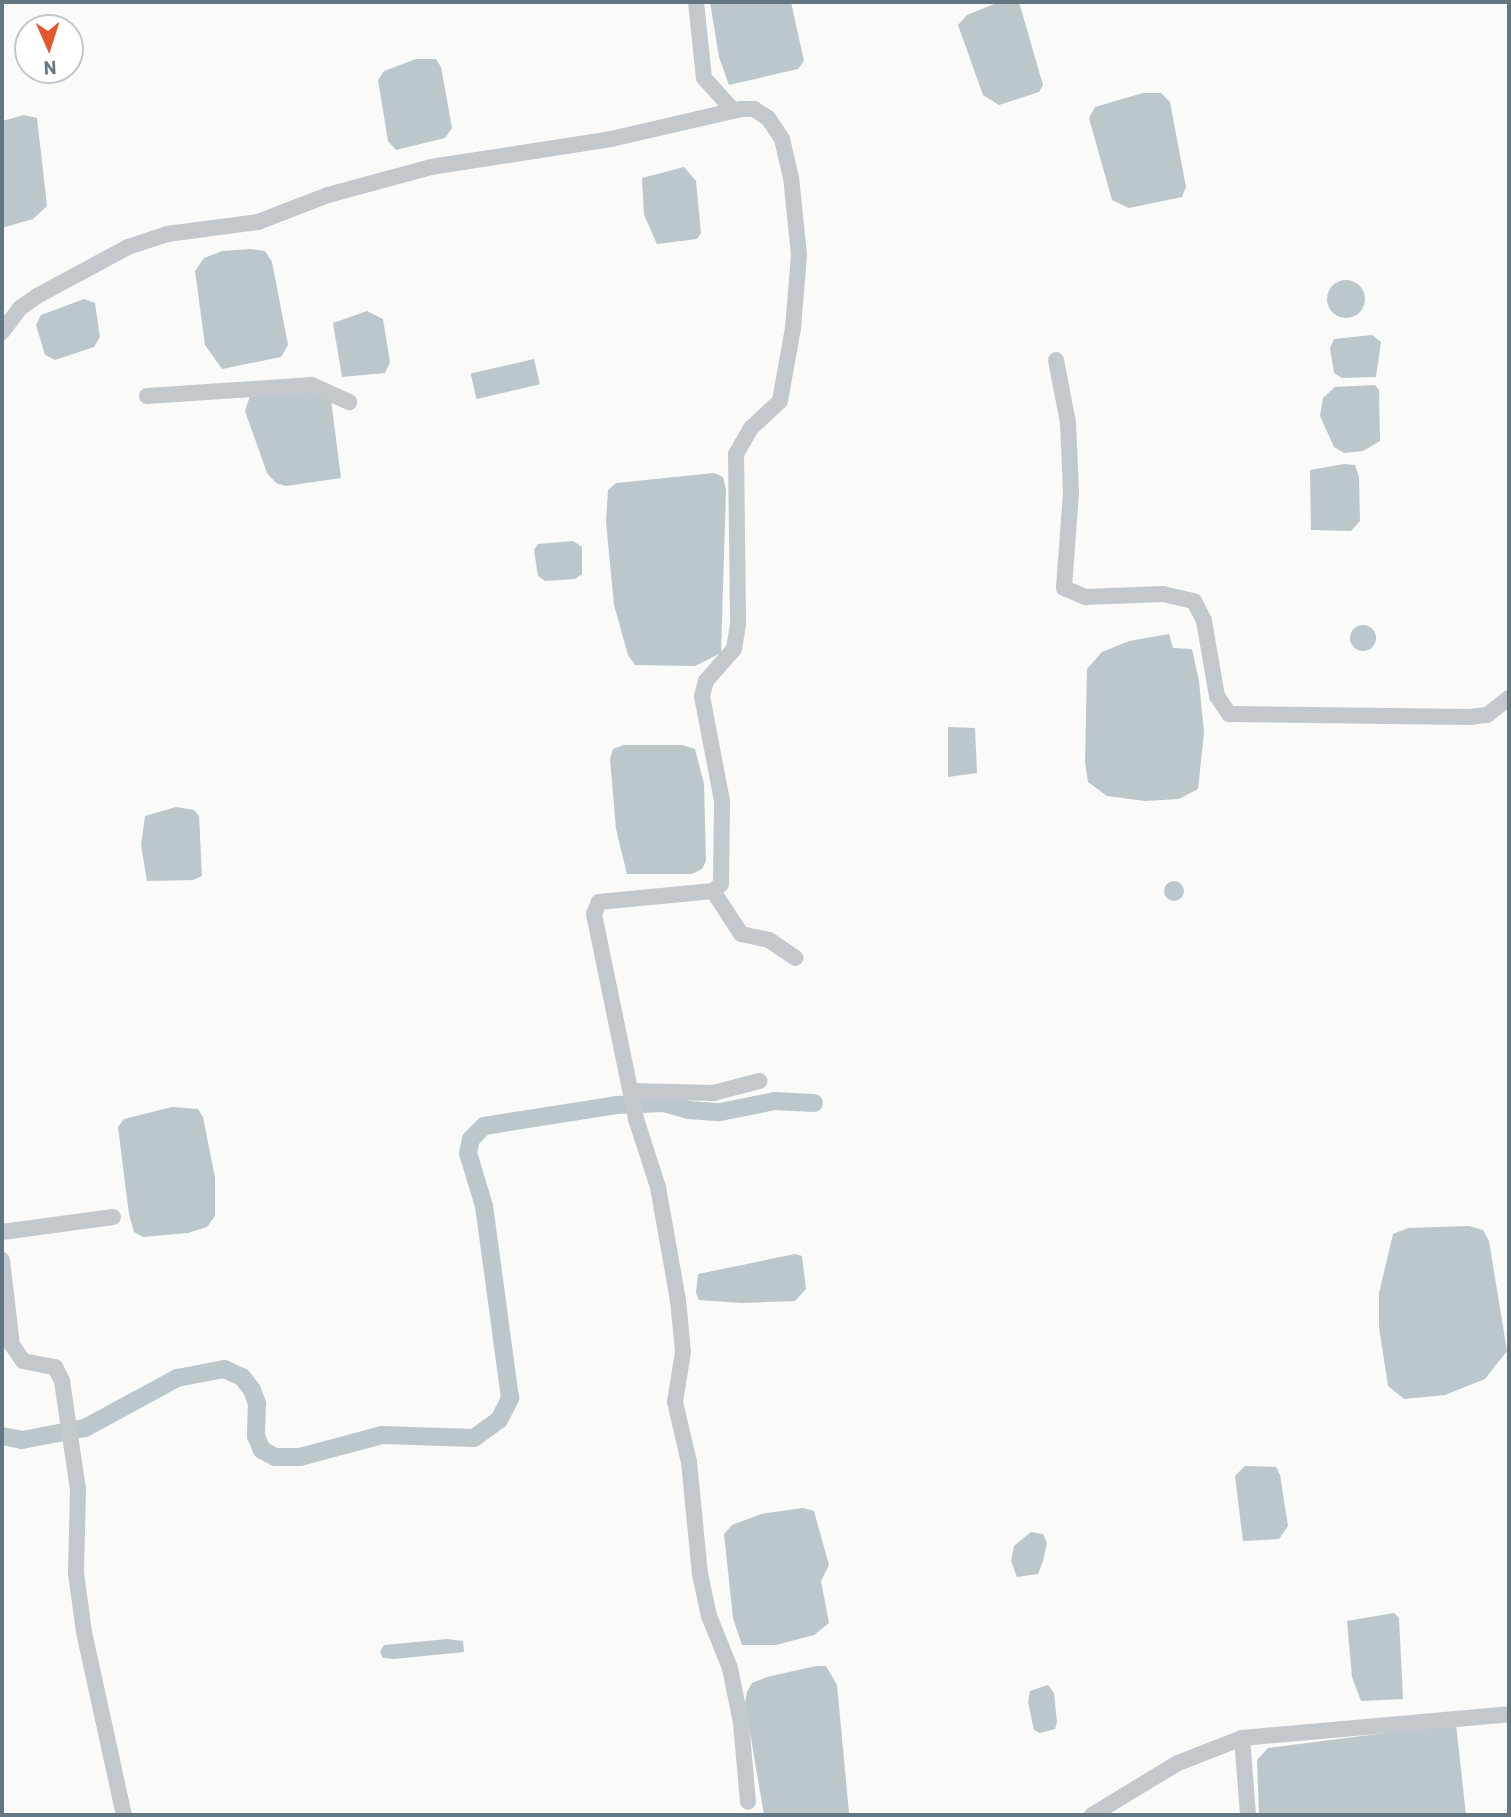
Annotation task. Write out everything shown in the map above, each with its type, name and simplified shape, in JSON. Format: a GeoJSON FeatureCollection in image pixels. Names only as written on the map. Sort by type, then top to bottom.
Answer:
{"type":"FeatureCollection","features":[{"type":"Feature","properties":{"kind":"street"},"geometry":{"type":"LineString","coordinates":[[696,2],[704,78],[733,110]]}},
{"type":"Feature","properties":{"kind":"street"},"geometry":{"type":"LineString","coordinates":[[2,332],[20,308],[37,296],[128,247],[167,234],[258,222],[328,195],[431,167],[611,139],[733,110],[754,109],[768,118],[782,139],[791,177],[799,255],[793,328],[780,401],[751,428],[736,454],[738,624],[734,649],[706,681],[702,696],[722,801],[725,855],[721,884],[713,891],[599,902],[594,914],[636,1119],[658,1187],[678,1300],[683,1352],[675,1402],[689,1462],[700,1574],[709,1616],[730,1668],[741,1723],[748,1802]]}},
{"type":"Feature","properties":{"kind":"street"},"geometry":{"type":"LineString","coordinates":[[1056,360],[1068,423],[1071,492],[1064,588],[1085,597],[1164,594],[1194,601],[1204,621],[1216,696],[1229,714],[1470,717],[1487,715],[1509,698]]}},
{"type":"Feature","properties":{"kind":"street"},"geometry":{"type":"LineString","coordinates":[[147,396],[313,384],[349,402]]}},
{"type":"Feature","properties":{"kind":"street"},"geometry":{"type":"LineString","coordinates":[[713,891],[741,934],[769,940],[796,958]]}},
{"type":"Feature","properties":{"kind":"street"},"geometry":{"type":"LineString","coordinates":[[632,1092],[713,1093],[759,1081]]}},
{"type":"Feature","properties":{"kind":"street"},"geometry":{"type":"LineString","coordinates":[[2,1232],[113,1217]]}},
{"type":"Feature","properties":{"kind":"street"},"geometry":{"type":"LineString","coordinates":[[2,1266],[12,1345],[23,1361],[55,1367],[68,1418],[78,1490],[76,1573],[82,1620],[124,1815]]}},
{"type":"Feature","properties":{"kind":"street"},"geometry":{"type":"LineString","coordinates":[[1092,1815],[1178,1763],[1242,1738],[1509,1714]]}},
{"type":"Feature","properties":{"kind":"street"},"geometry":{"type":"LineString","coordinates":[[1242,1738],[1248,1815]]}},
{"type":"Feature","properties":{"kind":"shaded area"},"geometry":{"type":"Polygon","coordinates":[[[710,2],[791,2],[804,61],[798,69],[729,85],[719,57],[710,2]]]}},
{"type":"Feature","properties":{"kind":"shaded area"},"geometry":{"type":"Polygon","coordinates":[[[999,2],[1019,2],[1043,85],[1039,92],[999,105],[983,95],[958,25],[967,15],[999,2]]]}},
{"type":"Feature","properties":{"kind":"shaded area"},"geometry":{"type":"Polygon","coordinates":[[[416,59],[436,59],[441,67],[452,128],[445,138],[396,150],[388,141],[378,80],[384,71],[416,59]]]}},
{"type":"Feature","properties":{"kind":"shaded area"},"geometry":{"type":"Polygon","coordinates":[[[1143,93],[1161,93],[1170,102],[1186,187],[1182,197],[1129,208],[1112,200],[1089,118],[1095,107],[1143,93]]]}},
{"type":"Feature","properties":{"kind":"shaded area"},"geometry":{"type":"Polygon","coordinates":[[[24,115],[37,118],[47,206],[33,219],[2,228],[2,121],[24,115]]]}},
{"type":"Feature","properties":{"kind":"shaded area"},"geometry":{"type":"Polygon","coordinates":[[[684,167],[696,181],[701,233],[697,239],[657,244],[644,215],[642,178],[684,167]]]}},
{"type":"Feature","properties":{"kind":"shaded area"},"geometry":{"type":"Polygon","coordinates":[[[222,251],[265,251],[272,262],[288,345],[281,357],[222,369],[205,345],[195,271],[204,258],[222,251]]]}},
{"type":"Feature","properties":{"kind":"shaded area"},"geometry":{"type":"Polygon","coordinates":[[[1346,280],[1360,285],[1365,299],[1360,313],[1346,318],[1332,313],[1327,299],[1332,285],[1346,280]]]}},
{"type":"Feature","properties":{"kind":"shaded area"},"geometry":{"type":"Polygon","coordinates":[[[84,299],[95,303],[100,337],[94,347],[55,360],[45,355],[36,325],[41,315],[84,299]]]}},
{"type":"Feature","properties":{"kind":"shaded area"},"geometry":{"type":"Polygon","coordinates":[[[367,311],[383,319],[390,362],[385,373],[342,377],[333,323],[367,311]]]}},
{"type":"Feature","properties":{"kind":"shaded area"},"geometry":{"type":"Polygon","coordinates":[[[1372,335],[1381,342],[1376,377],[1342,378],[1334,373],[1330,348],[1334,339],[1372,335]]]}},
{"type":"Feature","properties":{"kind":"shaded area"},"geometry":{"type":"Polygon","coordinates":[[[534,359],[540,384],[477,399],[471,374],[534,359]]]}},
{"type":"Feature","properties":{"kind":"shaded area"},"geometry":{"type":"Polygon","coordinates":[[[1375,385],[1379,390],[1380,441],[1363,451],[1344,453],[1334,447],[1320,416],[1323,398],[1335,387],[1375,385]]]}},
{"type":"Feature","properties":{"kind":"shaded area"},"geometry":{"type":"Polygon","coordinates":[[[313,390],[331,400],[341,478],[286,486],[276,483],[267,473],[245,411],[250,396],[313,390]]]}},
{"type":"Feature","properties":{"kind":"shaded area"},"geometry":{"type":"Polygon","coordinates":[[[1344,464],[1355,465],[1359,477],[1360,521],[1351,531],[1311,530],[1310,470],[1344,464]]]}},
{"type":"Feature","properties":{"kind":"shaded area"},"geometry":{"type":"Polygon","coordinates":[[[714,473],[723,477],[726,490],[721,653],[695,666],[635,665],[628,655],[614,605],[606,522],[608,490],[616,483],[714,473]]]}},
{"type":"Feature","properties":{"kind":"shaded area"},"geometry":{"type":"Polygon","coordinates":[[[573,541],[582,547],[582,574],[575,579],[545,581],[538,576],[534,550],[538,544],[573,541]]]}},
{"type":"Feature","properties":{"kind":"shaded area"},"geometry":{"type":"Polygon","coordinates":[[[1363,625],[1372,629],[1376,638],[1372,647],[1363,651],[1354,647],[1350,638],[1354,629],[1363,625]]]}},
{"type":"Feature","properties":{"kind":"shaded area"},"geometry":{"type":"Polygon","coordinates":[[[1169,634],[1173,648],[1192,649],[1199,681],[1204,733],[1198,789],[1179,799],[1145,801],[1107,796],[1088,782],[1085,763],[1087,669],[1102,652],[1129,641],[1169,634]]]}},
{"type":"Feature","properties":{"kind":"shaded area"},"geometry":{"type":"Polygon","coordinates":[[[948,727],[975,728],[977,773],[948,777],[948,727]]]}},
{"type":"Feature","properties":{"kind":"shaded area"},"geometry":{"type":"Polygon","coordinates":[[[624,745],[682,745],[695,749],[704,784],[706,861],[702,869],[692,874],[627,874],[616,829],[610,759],[613,749],[624,745]]]}},
{"type":"Feature","properties":{"kind":"shaded area"},"geometry":{"type":"Polygon","coordinates":[[[176,807],[194,810],[199,816],[202,876],[193,880],[147,881],[141,845],[145,816],[176,807]]]}},
{"type":"Feature","properties":{"kind":"shaded area"},"geometry":{"type":"Polygon","coordinates":[[[1174,881],[1181,884],[1184,891],[1181,898],[1174,901],[1167,898],[1164,891],[1167,884],[1174,881]]]}},
{"type":"Feature","properties":{"kind":"shaded area"},"geometry":{"type":"Polygon","coordinates":[[[172,1107],[198,1109],[203,1117],[215,1178],[215,1216],[207,1227],[188,1233],[143,1237],[134,1232],[129,1214],[118,1127],[124,1119],[172,1107]]]}},
{"type":"Feature","properties":{"kind":"shaded area"},"geometry":{"type":"Polygon","coordinates":[[[1469,1226],[1483,1230],[1489,1241],[1507,1351],[1485,1379],[1445,1395],[1404,1399],[1388,1386],[1379,1327],[1379,1293],[1393,1234],[1408,1228],[1469,1226]]]}},
{"type":"Feature","properties":{"kind":"shaded area"},"geometry":{"type":"Polygon","coordinates":[[[795,1254],[802,1256],[806,1289],[795,1301],[742,1303],[699,1300],[696,1293],[698,1274],[795,1254]]]}},
{"type":"Feature","properties":{"kind":"shaded area"},"geometry":{"type":"Polygon","coordinates":[[[1245,1466],[1276,1467],[1280,1475],[1288,1526],[1279,1539],[1243,1541],[1235,1476],[1245,1466]]]}},
{"type":"Feature","properties":{"kind":"shaded area"},"geometry":{"type":"Polygon","coordinates":[[[803,1508],[814,1511],[829,1565],[821,1581],[829,1623],[814,1635],[776,1645],[742,1645],[733,1618],[724,1534],[732,1525],[761,1514],[803,1508]]]}},
{"type":"Feature","properties":{"kind":"shaded area"},"geometry":{"type":"Polygon","coordinates":[[[1031,1532],[1043,1534],[1047,1543],[1043,1561],[1038,1574],[1017,1577],[1011,1561],[1014,1546],[1031,1532]]]}},
{"type":"Feature","properties":{"kind":"shaded area"},"geometry":{"type":"Polygon","coordinates":[[[1394,1613],[1399,1618],[1403,1699],[1361,1701],[1352,1677],[1347,1621],[1394,1613]]]}},
{"type":"Feature","properties":{"kind":"shaded area"},"geometry":{"type":"Polygon","coordinates":[[[447,1639],[463,1641],[464,1652],[394,1659],[383,1658],[380,1652],[384,1645],[447,1639]]]}},
{"type":"Feature","properties":{"kind":"shaded area"},"geometry":{"type":"Polygon","coordinates":[[[826,1666],[837,1685],[849,1813],[764,1815],[745,1703],[747,1692],[752,1683],[767,1677],[826,1666]]]}},
{"type":"Feature","properties":{"kind":"shaded area"},"geometry":{"type":"Polygon","coordinates":[[[1048,1685],[1054,1693],[1057,1722],[1055,1729],[1040,1733],[1034,1730],[1028,1702],[1030,1691],[1048,1685]]]}},
{"type":"Feature","properties":{"kind":"shaded area"},"geometry":{"type":"Polygon","coordinates":[[[1456,1724],[1466,1815],[1259,1815],[1257,1760],[1268,1748],[1456,1724]]]}},
{"type":"Feature","properties":{"kind":"waterway"},"geometry":{"type":"LineString","coordinates":[[2,1436],[22,1440],[85,1428],[177,1378],[224,1369],[242,1377],[252,1390],[257,1404],[256,1436],[262,1450],[275,1457],[300,1457],[382,1435],[474,1438],[499,1420],[510,1398],[484,1206],[468,1153],[471,1139],[484,1126],[616,1105],[664,1103],[688,1110],[720,1112],[775,1101],[814,1103]]}}]}
